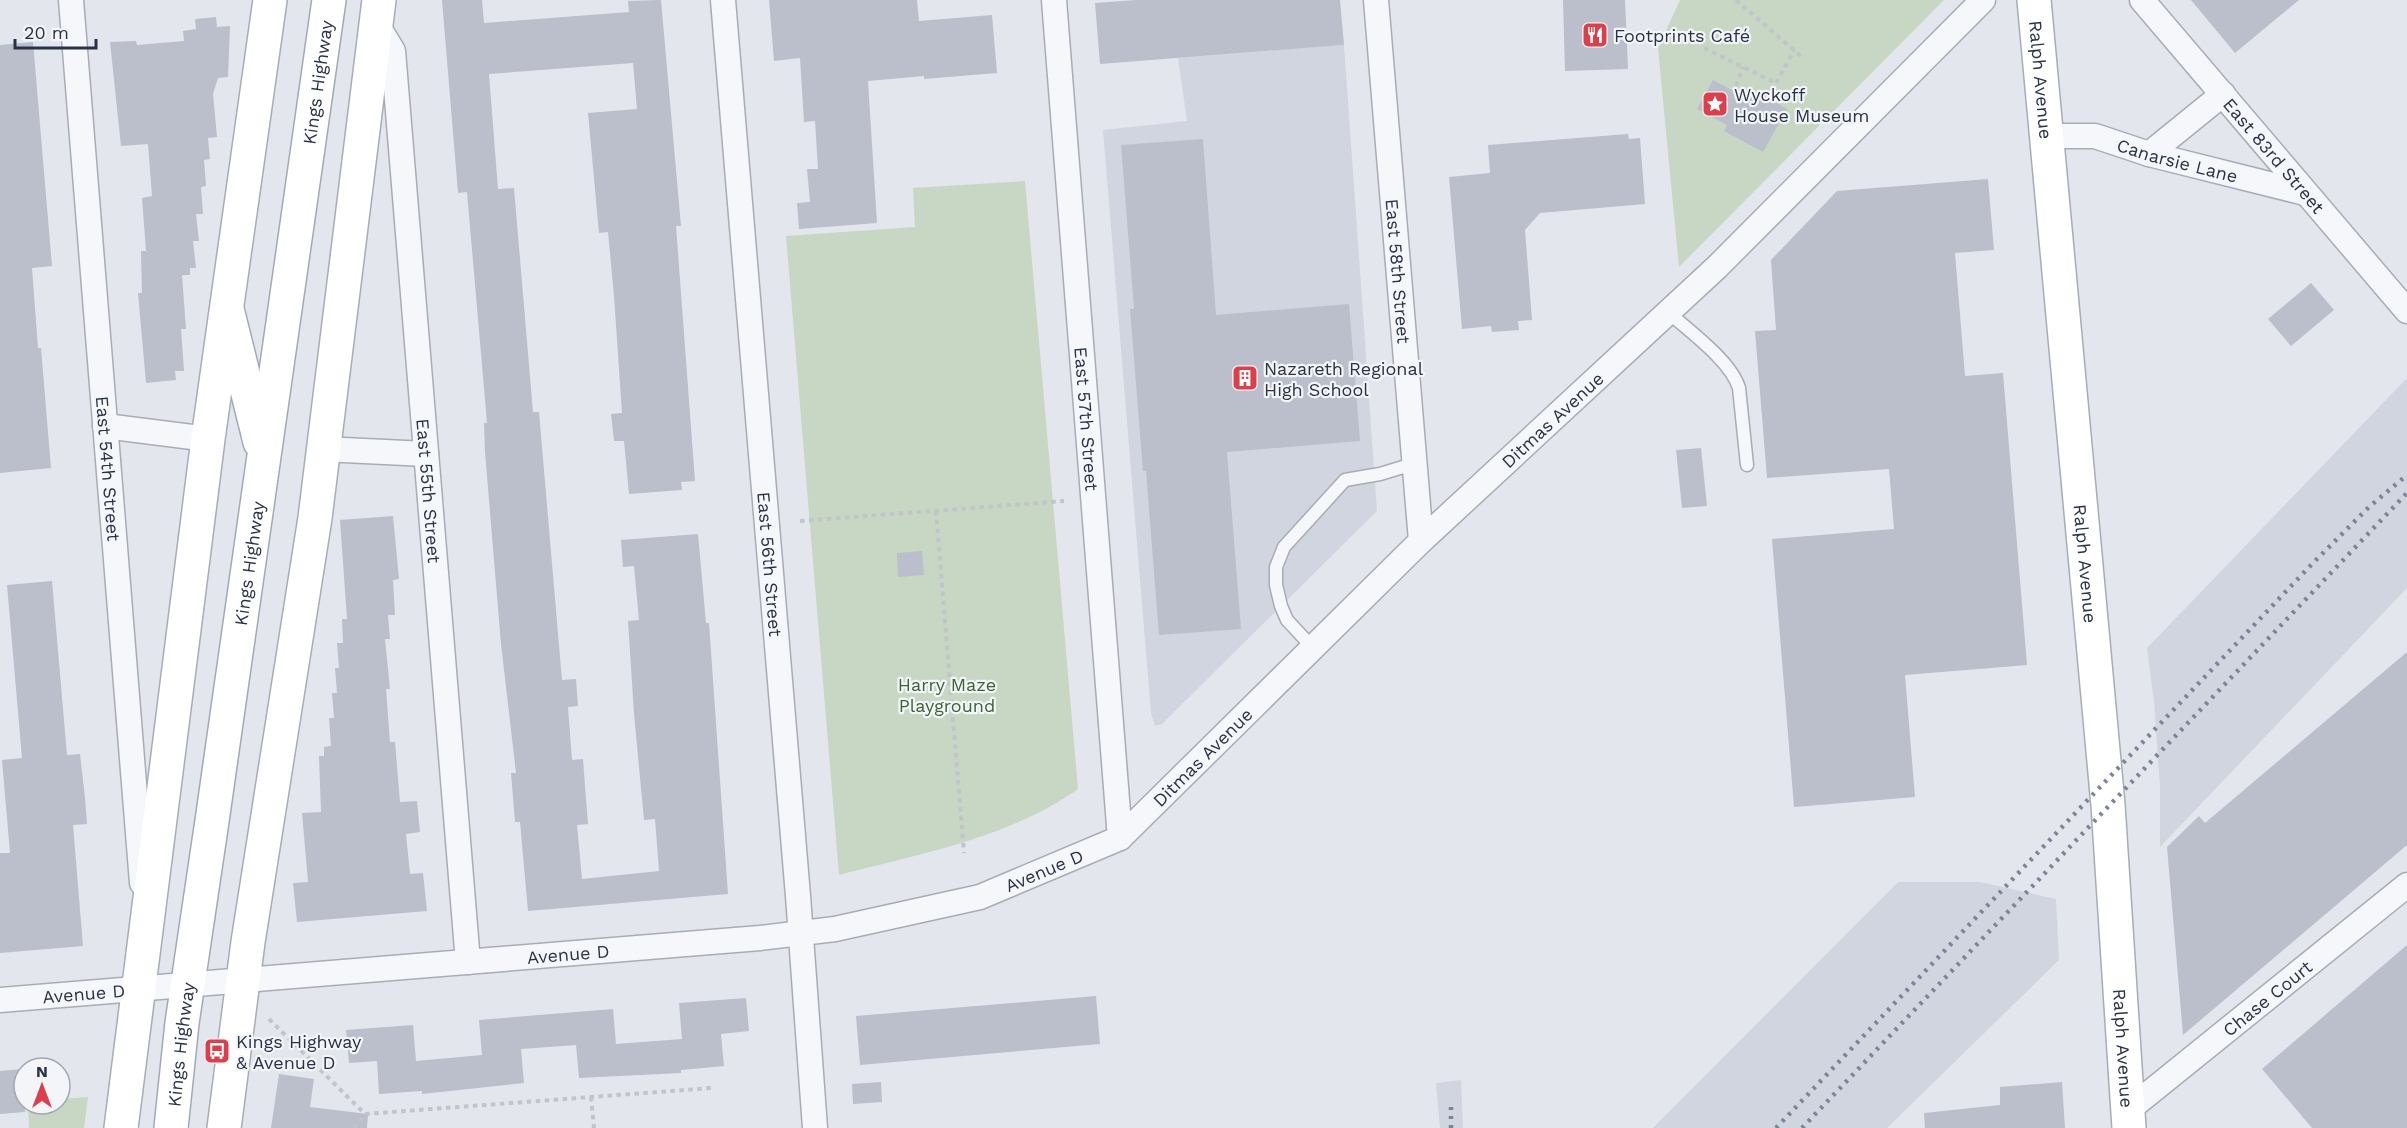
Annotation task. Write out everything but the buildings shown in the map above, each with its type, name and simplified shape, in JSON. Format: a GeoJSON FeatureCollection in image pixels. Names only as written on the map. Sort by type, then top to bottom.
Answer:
{"type":"FeatureCollection","features":[{"type":"Feature","properties":{"kind":"main road"},"geometry":{"type":"LineString","coordinates":[[121,1128],[208,439],[270,0]]}},
{"type":"Feature","properties":{"kind":"main road","name":"Kings Highway"},"geometry":{"type":"LineString","coordinates":[[171,1128],[187,985],[329,0]]}},
{"type":"Feature","properties":{"kind":"main road","name":"Ralph Avenue"},"geometry":{"type":"LineString","coordinates":[[2034,0],[2108,805],[2128,1120]]}},
{"type":"Feature","properties":{"kind":"main road"},"geometry":{"type":"LineString","coordinates":[[224,1128],[243,980],[315,518],[378,11]]}},
{"type":"Feature","properties":{"kind":"main road"},"geometry":{"type":"LineString","coordinates":[[226,309],[264,458]]}},
{"type":"Feature","properties":{"kind":"street","name":"East 54th Street"},"geometry":{"type":"LineString","coordinates":[[71,0],[146,936]]}},
{"type":"Feature","properties":{"kind":"street","name":"East 56th Street"},"geometry":{"type":"LineString","coordinates":[[723,0],[801,933],[815,1128]]}},
{"type":"Feature","properties":{"kind":"street","name":"East 57th Street"},"geometry":{"type":"LineString","coordinates":[[1054,0],[1120,838]]}},
{"type":"Feature","properties":{"kind":"street","name":"East 58th Street"},"geometry":{"type":"LineString","coordinates":[[1376,0],[1421,541]]}},
{"type":"Feature","properties":{"kind":"street","name":"Ditmas Avenue"},"geometry":{"type":"LineString","coordinates":[[1120,838],[1421,541],[1717,267],[1983,0]]}},
{"type":"Feature","properties":{"kind":"street","name":"East 83rd Street"},"geometry":{"type":"LineString","coordinates":[[2142,0],[2407,311]]}},
{"type":"Feature","properties":{"kind":"street","name":"East 55th Street"},"geometry":{"type":"LineString","coordinates":[[378,11],[393,51],[468,962]]}},
{"type":"Feature","properties":{"kind":"street"},"geometry":{"type":"LineString","coordinates":[[2149,154],[2223,94]]}},
{"type":"Feature","properties":{"kind":"street","name":"Canarsie Lane"},"geometry":{"type":"LineString","coordinates":[[2047,136],[2095,135],[2149,154],[2305,194]]}},
{"type":"Feature","properties":{"kind":"street"},"geometry":{"type":"LineString","coordinates":[[105,426],[208,439]]}},
{"type":"Feature","properties":{"kind":"street"},"geometry":{"type":"LineString","coordinates":[[323,449],[426,453]]}},
{"type":"Feature","properties":{"kind":"street","name":"Avenue D"},"geometry":{"type":"LineString","coordinates":[[0,1000],[801,933],[835,928],[980,897],[1120,838]]}},
{"type":"Feature","properties":{"kind":"street","name":"Chase Court"},"geometry":{"type":"LineString","coordinates":[[2128,1120],[2407,885]]}},
{"type":"Feature","properties":{"kind":"lane"},"geometry":{"type":"LineString","coordinates":[[1668,312],[1710,350],[1736,380],[1747,465]]}},
{"type":"Feature","properties":{"kind":"lane"},"geometry":{"type":"LineString","coordinates":[[1313,648],[1287,620],[1281,606],[1276,585],[1276,567],[1284,547],[1345,480],[1380,474],[1413,464]]}},
{"type":"Feature","properties":{"kind":"path"},"geometry":{"type":"LineString","coordinates":[[1736,0],[1803,58]]}},
{"type":"Feature","properties":{"kind":"path"},"geometry":{"type":"LineString","coordinates":[[1704,48],[1776,83]]}},
{"type":"Feature","properties":{"kind":"path"},"geometry":{"type":"LineString","coordinates":[[1772,91],[1794,50]]}},
{"type":"Feature","properties":{"kind":"path"},"geometry":{"type":"LineString","coordinates":[[1736,86],[1743,67]]}},
{"type":"Feature","properties":{"kind":"path"},"geometry":{"type":"LineString","coordinates":[[800,521],[1064,501]]}},
{"type":"Feature","properties":{"kind":"path"},"geometry":{"type":"LineString","coordinates":[[936,511],[964,853]]}},
{"type":"Feature","properties":{"kind":"path"},"geometry":{"type":"LineString","coordinates":[[264,1015],[366,1114]]}},
{"type":"Feature","properties":{"kind":"path"},"geometry":{"type":"LineString","coordinates":[[354,1128],[366,1114],[711,1088]]}},
{"type":"Feature","properties":{"kind":"path"},"geometry":{"type":"LineString","coordinates":[[591,1097],[594,1128]]}},
{"type":"Feature","properties":{"kind":"shaded area","name":"Nazareth Regional High School"},"geometry":{"type":"Polygon","coordinates":[[[1344,45],[1377,511],[1162,724],[1155,726],[1151,713],[1103,130],[1187,121],[1178,58],[1344,45]]]}},
{"type":"Feature","properties":{"kind":"shaded area"},"geometry":{"type":"Polygon","coordinates":[[[2407,378],[2407,588],[2160,847],[2160,787],[2154,702],[2147,648],[2407,378]]]}},
{"type":"Feature","properties":{"kind":"shaded area"},"geometry":{"type":"Polygon","coordinates":[[[1898,882],[1980,882],[2056,899],[2059,960],[1887,1128],[1653,1128],[1898,882]]]}},
{"type":"Feature","properties":{"kind":"shaded area"},"geometry":{"type":"Polygon","coordinates":[[[1461,1080],[1463,1128],[1440,1128],[1436,1083],[1461,1080]]]}},
{"type":"Feature","properties":{"kind":"green space"},"geometry":{"type":"Polygon","coordinates":[[[1680,0],[1944,0],[1679,267],[1658,48],[1680,0]]]}},
{"type":"Feature","properties":{"kind":"green space","name":"Harry Maze Playground"},"geometry":{"type":"Polygon","coordinates":[[[1025,181],[1078,789],[1051,806],[993,832],[932,851],[839,875],[786,236],[915,227],[913,188],[1025,181]]]}},
{"type":"Feature","properties":{"kind":"green space"},"geometry":{"type":"Polygon","coordinates":[[[88,1097],[84,1128],[29,1128],[28,1116],[72,1116],[72,1098],[88,1097]]]}},
{"type":"Feature","properties":{"kind":"railway"},"geometry":{"type":"LineString","coordinates":[[1776,1128],[2313,563],[2369,507],[2407,475]]}},
{"type":"Feature","properties":{"kind":"railway"},"geometry":{"type":"LineString","coordinates":[[1802,1128],[2407,493]]}},
{"type":"Feature","properties":{"kind":"railway"},"geometry":{"type":"LineString","coordinates":[[1451,1107],[1451,1128]]}},
{"type":"Feature","properties":{"kind":"place","name":"Footprints Café"},"geometry":{"type":"Point","coordinates":[1595,35]}},
{"type":"Feature","properties":{"kind":"place","name":"Wyckoff House Museum"},"geometry":{"type":"Point","coordinates":[1715,104]}},
{"type":"Feature","properties":{"kind":"place","name":"Nazareth Regional High School"},"geometry":{"type":"Point","coordinates":[1245,378]}},
{"type":"Feature","properties":{"kind":"place","name":"Kings Highway & Avenue D"},"geometry":{"type":"Point","coordinates":[217,1051]}}]}
